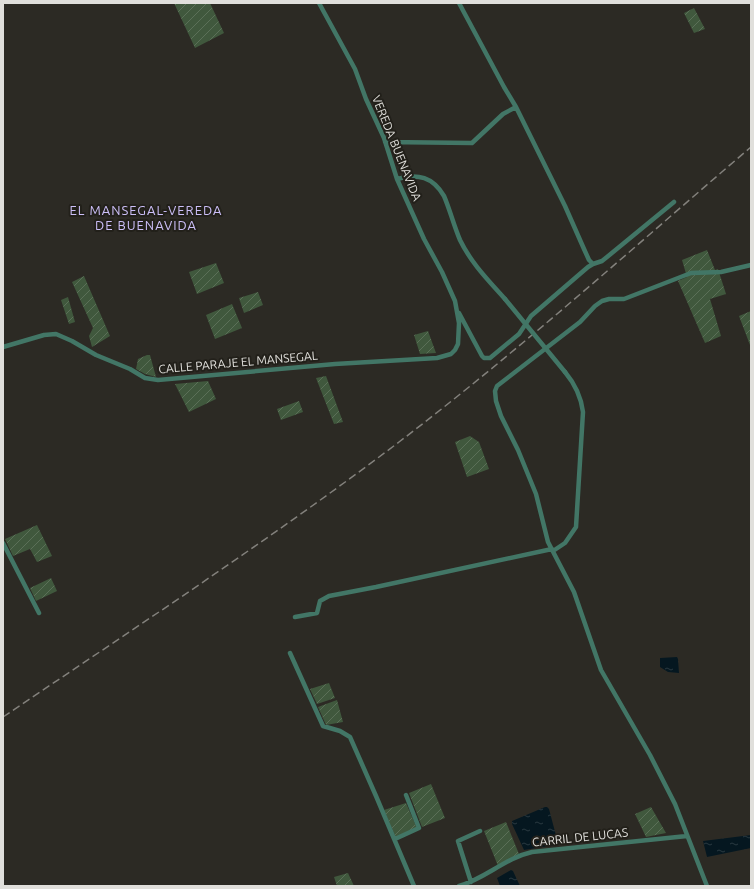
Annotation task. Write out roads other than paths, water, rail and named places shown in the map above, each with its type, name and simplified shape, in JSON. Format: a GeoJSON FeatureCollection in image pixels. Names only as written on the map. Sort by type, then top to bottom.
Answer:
{"type":"FeatureCollection","features":[{"type":"Feature","properties":{"kind":"street","name":"VEREDA BUENAVIDA"},"geometry":{"type":"LineString","coordinates":[[319,3],[355,69],[366,99],[385,142],[397,179],[424,239],[442,272],[455,301],[458,312]]}},
{"type":"Feature","properties":{"kind":"street"},"geometry":{"type":"LineString","coordinates":[[459,3],[516,107],[562,199],[589,260],[593,264]]}},
{"type":"Feature","properties":{"kind":"street"},"geometry":{"type":"LineString","coordinates":[[385,142],[472,143],[503,114],[516,107]]}},
{"type":"Feature","properties":{"kind":"street"},"geometry":{"type":"LineString","coordinates":[[295,617],[317,613],[320,601],[329,596],[553,550],[565,543],[576,527],[584,412],[582,402],[573,382],[480,271],[468,254],[460,239],[441,190],[430,180],[421,176],[408,176],[397,179]]}},
{"type":"Feature","properties":{"kind":"street"},"geometry":{"type":"LineString","coordinates":[[458,312],[482,356],[484,358],[490,358],[519,334],[531,316],[588,267],[602,261],[674,202]]}},
{"type":"Feature","properties":{"kind":"street"},"geometry":{"type":"LineString","coordinates":[[707,886],[679,813],[660,775],[601,670],[574,592],[546,534],[536,494],[494,395],[496,388],[580,322],[602,300],[624,299],[691,273],[721,272],[751,265]]}},
{"type":"Feature","properties":{"kind":"street","name":"CALLE PARAJE EL MANSEGAL"},"geometry":{"type":"LineString","coordinates":[[3,347],[44,335],[56,334],[72,341],[96,355],[130,369],[145,378],[158,380],[335,364],[437,358],[451,354],[458,344],[458,312]]}},
{"type":"Feature","properties":{"kind":"street"},"geometry":{"type":"LineString","coordinates":[[3,543],[39,613]]}},
{"type":"Feature","properties":{"kind":"street"},"geometry":{"type":"LineString","coordinates":[[290,653],[323,726],[340,730],[350,737],[414,886]]}},
{"type":"Feature","properties":{"kind":"street"},"geometry":{"type":"LineString","coordinates":[[395,839],[419,828],[406,795]]}},
{"type":"Feature","properties":{"kind":"street"},"geometry":{"type":"LineString","coordinates":[[471,882],[458,841],[480,831]]}},
{"type":"Feature","properties":{"kind":"street","name":"CARRIL DE LUCAS"},"geometry":{"type":"LineString","coordinates":[[459,886],[471,882],[516,857],[532,852],[687,836]]}},
{"type":"Feature","properties":{"kind":"water"},"geometry":{"type":"Polygon","coordinates":[[[677,657],[679,673],[668,672],[660,667],[660,658],[677,657]]]}},
{"type":"Feature","properties":{"kind":"water"},"geometry":{"type":"Polygon","coordinates":[[[545,807],[549,809],[558,843],[555,845],[524,850],[512,821],[545,807]]]}},
{"type":"Feature","properties":{"kind":"water"},"geometry":{"type":"Polygon","coordinates":[[[751,835],[751,848],[707,857],[703,841],[751,835]]]}},
{"type":"Feature","properties":{"kind":"water"},"geometry":{"type":"Polygon","coordinates":[[[511,870],[513,871],[520,886],[500,886],[497,878],[511,870]]]}},
{"type":"Feature","properties":{"kind":"railway"},"geometry":{"type":"LineString","coordinates":[[3,717],[253,548],[399,442],[489,371],[751,147]]}},
{"type":"Feature","properties":{"kind":"district","name":"EL MANSEGAL-VEREDA DE BUENAVIDA"},"geometry":{"type":"Point","coordinates":[146,218]}}]}
